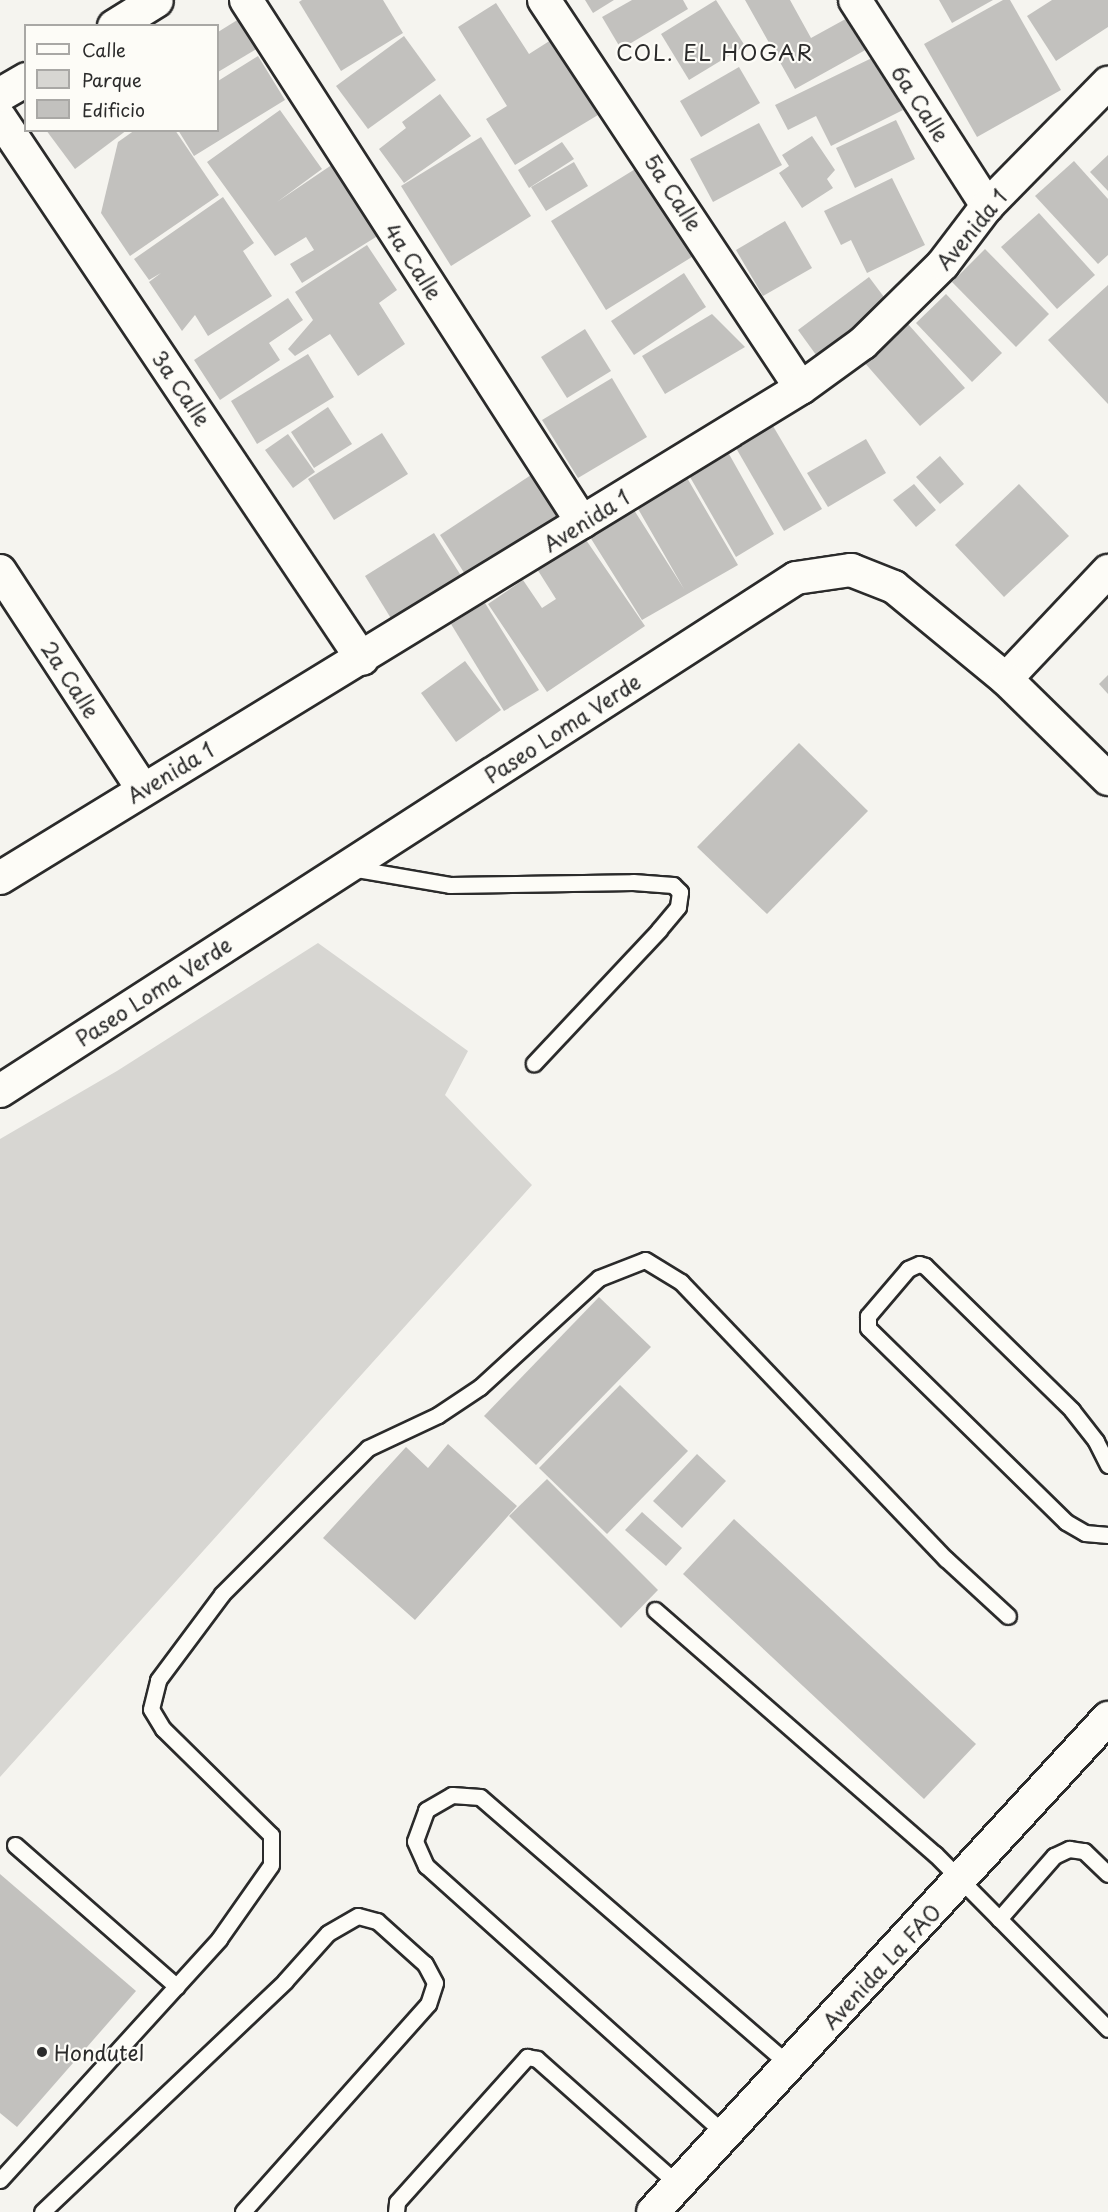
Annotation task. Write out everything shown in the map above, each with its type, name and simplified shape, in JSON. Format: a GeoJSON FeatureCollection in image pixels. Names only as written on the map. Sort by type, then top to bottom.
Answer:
{"type":"FeatureCollection","features":[{"type":"Feature","properties":{"kind":"street"},"geometry":{"type":"LineString","coordinates":[[117,24],[156,0]]}},
{"type":"Feature","properties":{"kind":"street","name":"4a Calle"},"geometry":{"type":"LineString","coordinates":[[246,0],[582,522]]}},
{"type":"Feature","properties":{"kind":"street","name":"5a Calle"},"geometry":{"type":"LineString","coordinates":[[543,0],[597,75],[801,388]]}},
{"type":"Feature","properties":{"kind":"street","name":"6a Calle"},"geometry":{"type":"LineString","coordinates":[[855,0],[987,206]]}},
{"type":"Feature","properties":{"kind":"street"},"geometry":{"type":"LineString","coordinates":[[0,94],[24,80]]}},
{"type":"Feature","properties":{"kind":"street","name":"Avenida 1"},"geometry":{"type":"LineString","coordinates":[[0,878],[142,788],[362,659],[801,388],[863,343],[944,264],[987,206],[1108,83]]}},
{"type":"Feature","properties":{"kind":"street","name":"3a Calle"},"geometry":{"type":"LineString","coordinates":[[0,118],[362,659]]}},
{"type":"Feature","properties":{"kind":"street","name":"Paseo Loma Verde"},"geometry":{"type":"LineString","coordinates":[[0,1091],[796,578],[851,570],[894,587],[1006,679],[1108,779]]}},
{"type":"Feature","properties":{"kind":"street","name":"2a Calle"},"geometry":{"type":"LineString","coordinates":[[0,571],[142,788]]}},
{"type":"Feature","properties":{"kind":"street"},"geometry":{"type":"LineString","coordinates":[[1006,679],[1108,572]]}},
{"type":"Feature","properties":{"kind":"street","name":"Avenida La FAO"},"geometry":{"type":"LineString","coordinates":[[652,2212],[962,1879],[1108,1718]]}},
{"type":"Feature","properties":{"kind":"lane"},"geometry":{"type":"LineString","coordinates":[[345,867],[450,885],[633,882],[673,885],[680,892],[678,907],[534,1063]]}},
{"type":"Feature","properties":{"kind":"lane"},"geometry":{"type":"LineString","coordinates":[[0,2180],[219,1940],[271,1865],[271,1835],[163,1729],[151,1709],[158,1680],[222,1594],[368,1448],[438,1414],[480,1387],[599,1278],[645,1260],[681,1282],[946,1559],[1008,1616]]}},
{"type":"Feature","properties":{"kind":"lane"},"geometry":{"type":"LineString","coordinates":[[1108,1465],[1096,1441],[1072,1410],[925,1266],[919,1264],[908,1269],[868,1316],[868,1328],[1066,1522],[1085,1533],[1108,1535]]}},
{"type":"Feature","properties":{"kind":"lane"},"geometry":{"type":"LineString","coordinates":[[656,1610],[962,1879],[1108,2029]]}},
{"type":"Feature","properties":{"kind":"lane"},"geometry":{"type":"LineString","coordinates":[[724,2134],[426,1866],[415,1841],[426,1810],[452,1795],[480,1797],[789,2065]]}},
{"type":"Feature","properties":{"kind":"lane"},"geometry":{"type":"LineString","coordinates":[[15,1845],[177,1987]]}},
{"type":"Feature","properties":{"kind":"lane"},"geometry":{"type":"LineString","coordinates":[[999,1919],[1054,1856],[1069,1849],[1084,1851],[1108,1874]]}},
{"type":"Feature","properties":{"kind":"lane"},"geometry":{"type":"LineString","coordinates":[[42,2212],[285,1981],[328,1933],[358,1916],[377,1921],[425,1964],[435,1983],[428,2004],[243,2212]]}},
{"type":"Feature","properties":{"kind":"lane"},"geometry":{"type":"LineString","coordinates":[[396,2212],[397,2202],[527,2057],[537,2060],[678,2184]]}},
{"type":"Feature","properties":{"kind":"green space"},"geometry":{"type":"Polygon","coordinates":[[[318,943],[468,1051],[445,1095],[532,1185],[0,1777],[0,1139],[117,1071],[318,943]]]}},
{"type":"Feature","properties":{"kind":"building"},"geometry":{"type":"Polygon","coordinates":[[[302,0],[383,0],[403,33],[341,71],[299,2],[302,0]]]}},
{"type":"Feature","properties":{"kind":"building"},"geometry":{"type":"Polygon","coordinates":[[[585,0],[614,0],[593,13],[585,0]]]}},
{"type":"Feature","properties":{"kind":"building"},"geometry":{"type":"Polygon","coordinates":[[[632,0],[683,0],[688,9],[621,49],[602,17],[632,0]]]}},
{"type":"Feature","properties":{"kind":"building"},"geometry":{"type":"Polygon","coordinates":[[[716,0],[745,46],[689,80],[661,34],[716,0]]]}},
{"type":"Feature","properties":{"kind":"building"},"geometry":{"type":"Polygon","coordinates":[[[745,0],[790,0],[811,38],[851,16],[869,48],[795,89],[745,0]]]}},
{"type":"Feature","properties":{"kind":"building"},"geometry":{"type":"Polygon","coordinates":[[[939,0],[993,0],[952,23],[939,0]]]}},
{"type":"Feature","properties":{"kind":"building"},"geometry":{"type":"Polygon","coordinates":[[[1003,0],[1010,0],[1061,90],[977,137],[924,44],[1003,0]]]}},
{"type":"Feature","properties":{"kind":"building"},"geometry":{"type":"Polygon","coordinates":[[[1052,0],[1108,0],[1108,27],[1056,61],[1027,16],[1052,0]]]}},
{"type":"Feature","properties":{"kind":"building"},"geometry":{"type":"Polygon","coordinates":[[[496,3],[529,54],[551,40],[598,115],[515,165],[486,119],[507,106],[458,27],[496,3]]]}},
{"type":"Feature","properties":{"kind":"building"},"geometry":{"type":"Polygon","coordinates":[[[247,14],[265,44],[219,71],[219,31],[247,14]]]}},
{"type":"Feature","properties":{"kind":"building"},"geometry":{"type":"Polygon","coordinates":[[[404,36],[436,80],[368,129],[336,86],[404,36]]]}},
{"type":"Feature","properties":{"kind":"building"},"geometry":{"type":"Polygon","coordinates":[[[258,56],[285,100],[194,156],[179,132],[219,132],[219,80],[258,56]]]}},
{"type":"Feature","properties":{"kind":"building"},"geometry":{"type":"Polygon","coordinates":[[[876,56],[903,110],[831,146],[816,116],[788,130],[775,105],[876,56]]]}},
{"type":"Feature","properties":{"kind":"building"},"geometry":{"type":"Polygon","coordinates":[[[739,67],[760,103],[701,137],[680,101],[739,67]]]}},
{"type":"Feature","properties":{"kind":"building"},"geometry":{"type":"Polygon","coordinates":[[[440,94],[471,136],[404,183],[379,149],[406,128],[402,122],[440,94]]]}},
{"type":"Feature","properties":{"kind":"building"},"geometry":{"type":"Polygon","coordinates":[[[280,110],[322,169],[277,202],[339,160],[384,232],[302,283],[290,264],[314,250],[306,237],[275,256],[207,162],[280,110]]]}},
{"type":"Feature","properties":{"kind":"building"},"geometry":{"type":"Polygon","coordinates":[[[896,120],[915,159],[855,188],[836,148],[896,120]]]}},
{"type":"Feature","properties":{"kind":"building"},"geometry":{"type":"Polygon","coordinates":[[[759,123],[782,165],[713,202],[690,159],[759,123]]]}},
{"type":"Feature","properties":{"kind":"building"},"geometry":{"type":"Polygon","coordinates":[[[47,132],[124,132],[75,169],[47,132]]]}},
{"type":"Feature","properties":{"kind":"building"},"geometry":{"type":"Polygon","coordinates":[[[132,132],[176,132],[219,195],[130,256],[101,213],[118,142],[132,132]]]}},
{"type":"Feature","properties":{"kind":"building"},"geometry":{"type":"Polygon","coordinates":[[[812,136],[835,170],[827,179],[833,188],[802,208],[779,173],[789,166],[782,155],[812,136]]]}},
{"type":"Feature","properties":{"kind":"building"},"geometry":{"type":"Polygon","coordinates":[[[481,137],[531,216],[451,266],[401,186],[481,137]]]}},
{"type":"Feature","properties":{"kind":"building"},"geometry":{"type":"Polygon","coordinates":[[[562,142],[574,159],[529,188],[518,170],[562,142]]]}},
{"type":"Feature","properties":{"kind":"building"},"geometry":{"type":"Polygon","coordinates":[[[1108,155],[1108,191],[1090,172],[1108,155]]]}},
{"type":"Feature","properties":{"kind":"building"},"geometry":{"type":"Polygon","coordinates":[[[1074,161],[1108,199],[1108,255],[1098,264],[1035,196],[1074,161]]]}},
{"type":"Feature","properties":{"kind":"building"},"geometry":{"type":"Polygon","coordinates":[[[574,162],[588,186],[546,211],[531,187],[574,162]]]}},
{"type":"Feature","properties":{"kind":"building"},"geometry":{"type":"Polygon","coordinates":[[[645,163],[700,252],[606,310],[551,221],[645,163]]]}},
{"type":"Feature","properties":{"kind":"building"},"geometry":{"type":"Polygon","coordinates":[[[892,178],[925,245],[867,273],[851,240],[841,245],[824,211],[892,178]]]}},
{"type":"Feature","properties":{"kind":"building"},"geometry":{"type":"Polygon","coordinates":[[[223,197],[254,243],[243,251],[272,296],[208,336],[195,315],[182,331],[149,282],[161,273],[149,280],[134,259],[223,197]]]}},
{"type":"Feature","properties":{"kind":"building"},"geometry":{"type":"Polygon","coordinates":[[[1039,213],[1095,275],[1057,309],[1001,247],[1039,213]]]}},
{"type":"Feature","properties":{"kind":"building"},"geometry":{"type":"Polygon","coordinates":[[[785,221],[812,268],[763,296],[736,250],[785,221]]]}},
{"type":"Feature","properties":{"kind":"building"},"geometry":{"type":"Polygon","coordinates":[[[367,245],[397,290],[379,303],[405,344],[358,376],[330,334],[295,356],[288,349],[313,320],[295,292],[367,245]]]}},
{"type":"Feature","properties":{"kind":"building"},"geometry":{"type":"Polygon","coordinates":[[[985,249],[1049,314],[1016,347],[952,282],[985,249]]]}},
{"type":"Feature","properties":{"kind":"building"},"geometry":{"type":"Polygon","coordinates":[[[684,273],[706,307],[634,355],[611,321],[684,273]]]}},
{"type":"Feature","properties":{"kind":"building"},"geometry":{"type":"Polygon","coordinates":[[[869,277],[890,305],[819,359],[798,330],[869,277]]]}},
{"type":"Feature","properties":{"kind":"building"},"geometry":{"type":"Polygon","coordinates":[[[1108,285],[1108,404],[1048,340],[1108,285]]]}},
{"type":"Feature","properties":{"kind":"building"},"geometry":{"type":"Polygon","coordinates":[[[946,294],[1002,353],[972,382],[916,323],[946,294]]]}},
{"type":"Feature","properties":{"kind":"building"},"geometry":{"type":"Polygon","coordinates":[[[288,298],[303,320],[269,343],[280,360],[220,400],[194,360],[288,298]]]}},
{"type":"Feature","properties":{"kind":"building"},"geometry":{"type":"Polygon","coordinates":[[[712,314],[745,347],[665,394],[642,356],[712,314]]]}},
{"type":"Feature","properties":{"kind":"building"},"geometry":{"type":"Polygon","coordinates":[[[908,324],[965,388],[920,426],[864,362],[908,324]]]}},
{"type":"Feature","properties":{"kind":"building"},"geometry":{"type":"Polygon","coordinates":[[[585,329],[611,371],[567,398],[541,357],[585,329]]]}},
{"type":"Feature","properties":{"kind":"building"},"geometry":{"type":"Polygon","coordinates":[[[308,354],[334,397],[257,444],[231,401],[308,354]]]}},
{"type":"Feature","properties":{"kind":"building"},"geometry":{"type":"Polygon","coordinates":[[[612,378],[647,437],[578,478],[542,420],[612,378]]]}},
{"type":"Feature","properties":{"kind":"building"},"geometry":{"type":"Polygon","coordinates":[[[328,407],[352,444],[314,468],[291,432],[328,407]]]}},
{"type":"Feature","properties":{"kind":"building"},"geometry":{"type":"Polygon","coordinates":[[[773,426],[822,509],[784,531],[736,448],[773,426]]]}},
{"type":"Feature","properties":{"kind":"building"},"geometry":{"type":"Polygon","coordinates":[[[382,433],[408,474],[334,520],[308,479],[382,433]]]}},
{"type":"Feature","properties":{"kind":"building"},"geometry":{"type":"Polygon","coordinates":[[[288,434],[315,472],[293,488],[265,450],[288,434]]]}},
{"type":"Feature","properties":{"kind":"building"},"geometry":{"type":"Polygon","coordinates":[[[866,439],[886,473],[828,507],[807,473],[866,439]]]}},
{"type":"Feature","properties":{"kind":"building"},"geometry":{"type":"Polygon","coordinates":[[[729,454],[774,534],[736,557],[690,477],[729,454]]]}},
{"type":"Feature","properties":{"kind":"building"},"geometry":{"type":"Polygon","coordinates":[[[940,456],[964,484],[940,504],[916,477],[940,456]]]}},
{"type":"Feature","properties":{"kind":"building"},"geometry":{"type":"Polygon","coordinates":[[[683,471],[738,565],[642,620],[590,537],[634,510],[684,589],[633,500],[683,471]]]}},
{"type":"Feature","properties":{"kind":"building"},"geometry":{"type":"Polygon","coordinates":[[[531,475],[562,522],[470,582],[440,535],[531,475]]]}},
{"type":"Feature","properties":{"kind":"building"},"geometry":{"type":"Polygon","coordinates":[[[914,484],[936,510],[916,527],[893,500],[914,484]]]}},
{"type":"Feature","properties":{"kind":"building"},"geometry":{"type":"Polygon","coordinates":[[[1019,484],[1069,536],[1004,597],[955,545],[1019,484]]]}},
{"type":"Feature","properties":{"kind":"building"},"geometry":{"type":"Polygon","coordinates":[[[434,533],[465,582],[395,625],[365,576],[434,533]]]}},
{"type":"Feature","properties":{"kind":"building"},"geometry":{"type":"Polygon","coordinates":[[[584,537],[645,626],[547,692],[488,604],[523,580],[542,608],[556,599],[537,569],[584,537]]]}},
{"type":"Feature","properties":{"kind":"building"},"geometry":{"type":"Polygon","coordinates":[[[485,603],[539,690],[504,711],[451,624],[485,603]]]}},
{"type":"Feature","properties":{"kind":"building"},"geometry":{"type":"Polygon","coordinates":[[[465,661],[501,710],[456,742],[421,693],[465,661]]]}},
{"type":"Feature","properties":{"kind":"building"},"geometry":{"type":"Polygon","coordinates":[[[1108,675],[1108,694],[1099,684],[1108,675]]]}},
{"type":"Feature","properties":{"kind":"building"},"geometry":{"type":"Polygon","coordinates":[[[799,743],[868,811],[767,914],[697,847],[799,743]]]}},
{"type":"Feature","properties":{"kind":"building"},"geometry":{"type":"Polygon","coordinates":[[[599,1297],[651,1347],[536,1465],[484,1416],[599,1297]]]}},
{"type":"Feature","properties":{"kind":"building"},"geometry":{"type":"Polygon","coordinates":[[[620,1385],[688,1451],[607,1534],[539,1468],[620,1385]]]}},
{"type":"Feature","properties":{"kind":"building"},"geometry":{"type":"Polygon","coordinates":[[[448,1444],[517,1506],[415,1620],[323,1538],[406,1447],[428,1468],[448,1444]]]}},
{"type":"Feature","properties":{"kind":"building"},"geometry":{"type":"Polygon","coordinates":[[[697,1454],[726,1481],[682,1528],[653,1501],[697,1454]]]}},
{"type":"Feature","properties":{"kind":"building"},"geometry":{"type":"Polygon","coordinates":[[[547,1479],[658,1590],[621,1628],[509,1516],[547,1479]]]}},
{"type":"Feature","properties":{"kind":"building"},"geometry":{"type":"Polygon","coordinates":[[[642,1512],[682,1548],[666,1566],[625,1530],[642,1512]]]}},
{"type":"Feature","properties":{"kind":"building"},"geometry":{"type":"Polygon","coordinates":[[[734,1519],[976,1744],[924,1799],[683,1574],[734,1519]]]}},
{"type":"Feature","properties":{"kind":"building","name":"Hondutel"},"geometry":{"type":"Polygon","coordinates":[[[0,1874],[136,1991],[17,2127],[0,2113],[0,1874]]]}},
{"type":"Feature","properties":{"kind":"place","name":"Hondutel"},"geometry":{"type":"Point","coordinates":[42,2052]}},
{"type":"Feature","properties":{"kind":"district","name":"COL. EL HOGAR"},"geometry":{"type":"Point","coordinates":[715,52]}}]}
